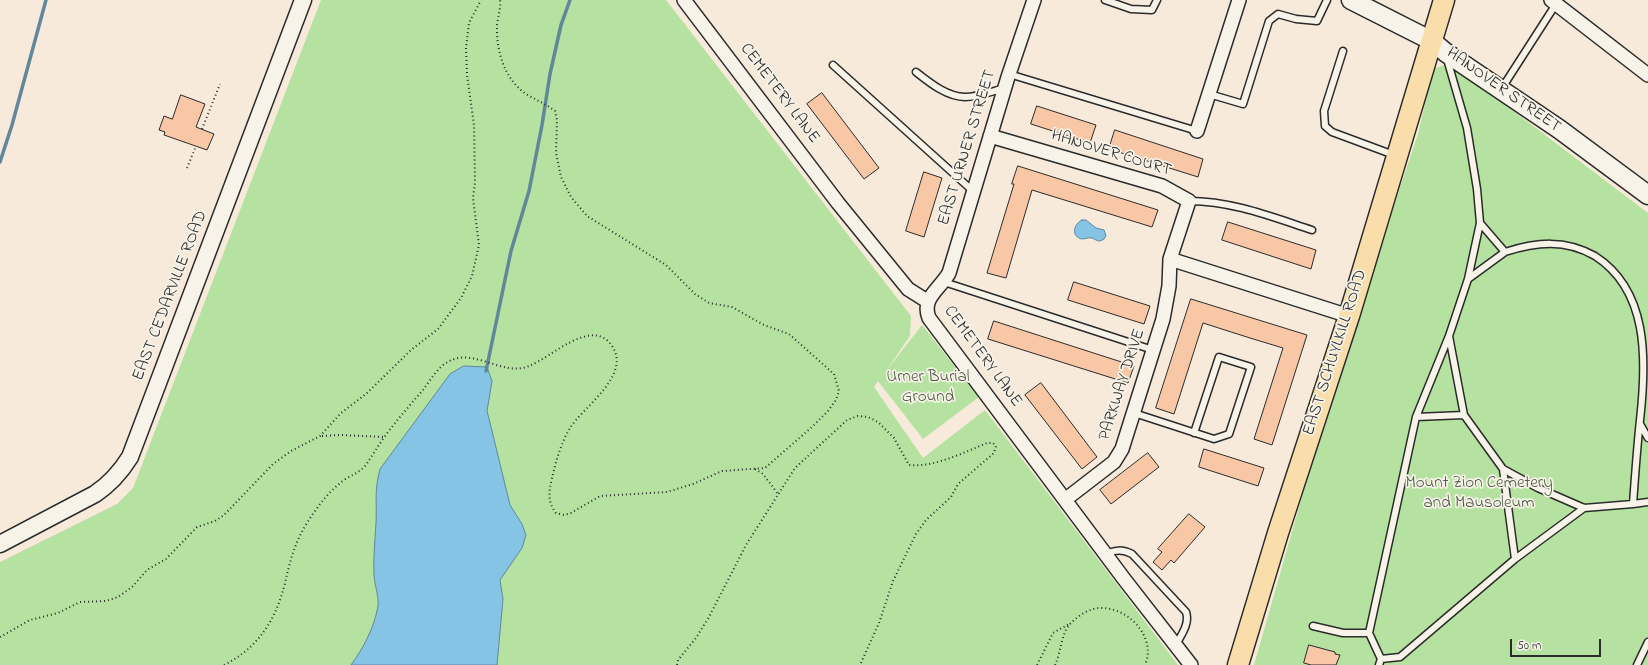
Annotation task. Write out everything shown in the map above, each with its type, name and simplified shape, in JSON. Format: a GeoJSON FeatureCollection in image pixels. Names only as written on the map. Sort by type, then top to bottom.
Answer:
{"type":"FeatureCollection","features":[{"type":"Feature","properties":{"kind":"main road","name":"HANOVER STREET"},"geometry":{"type":"LineString","coordinates":[[1351,0],[1439,46],[1501,89],[1648,196]]}},
{"type":"Feature","properties":{"kind":"main road","name":"EAST SCHUYLKILL ROAD"},"geometry":{"type":"LineString","coordinates":[[1238,665],[1283,518],[1349,316],[1396,156],[1439,46],[1444,0]]}},
{"type":"Feature","properties":{"kind":"street","name":"EAST CEDARVILLE ROAD"},"geometry":{"type":"LineString","coordinates":[[0,544],[95,494],[113,480],[130,457],[303,0]]}},
{"type":"Feature","properties":{"kind":"street","name":"CEMETERY LANE"},"geometry":{"type":"LineString","coordinates":[[684,0],[838,203],[908,289],[927,302],[926,311],[929,318],[1066,498],[1105,554],[1191,665]]}},
{"type":"Feature","properties":{"kind":"street","name":"EAST URNER STREET"},"geometry":{"type":"LineString","coordinates":[[927,302],[944,282],[949,273],[1009,74],[1034,0]]}},
{"type":"Feature","properties":{"kind":"street"},"geometry":{"type":"LineString","coordinates":[[1197,131],[1240,0]]}},
{"type":"Feature","properties":{"kind":"street"},"geometry":{"type":"LineString","coordinates":[[1554,2],[1648,75]]}},
{"type":"Feature","properties":{"kind":"street","name":"HANOVER COURT"},"geometry":{"type":"LineString","coordinates":[[990,136],[1162,186],[1189,201]]}},
{"type":"Feature","properties":{"kind":"street"},"geometry":{"type":"LineString","coordinates":[[1189,201],[1170,259],[1349,316]]}},
{"type":"Feature","properties":{"kind":"street","name":"PARKWAY DRIVE"},"geometry":{"type":"LineString","coordinates":[[1066,498],[1114,462],[1122,449],[1163,319],[1169,286],[1170,259]]}},
{"type":"Feature","properties":{"kind":"lane"},"geometry":{"type":"LineString","coordinates":[[1105,0],[1131,9],[1152,10],[1157,0]]}},
{"type":"Feature","properties":{"kind":"lane"},"geometry":{"type":"LineString","coordinates":[[1209,94],[1243,104],[1269,21],[1278,14],[1296,19],[1317,21],[1327,0]]}},
{"type":"Feature","properties":{"kind":"lane"},"geometry":{"type":"LineString","coordinates":[[1501,89],[1554,2]]}},
{"type":"Feature","properties":{"kind":"lane"},"geometry":{"type":"LineString","coordinates":[[1439,46],[1467,128],[1477,189],[1480,223],[1468,279],[1448,336],[1416,417],[1369,633],[1380,662],[1400,657],[1515,559],[1584,508]]}},
{"type":"Feature","properties":{"kind":"lane"},"geometry":{"type":"LineString","coordinates":[[1343,51],[1324,111],[1325,126],[1332,132],[1396,156]]}},
{"type":"Feature","properties":{"kind":"lane"},"geometry":{"type":"LineString","coordinates":[[833,65],[974,192]]}},
{"type":"Feature","properties":{"kind":"lane"},"geometry":{"type":"LineString","coordinates":[[916,72],[930,83],[949,93],[965,97],[1005,88]]}},
{"type":"Feature","properties":{"kind":"lane"},"geometry":{"type":"LineString","coordinates":[[1009,74],[1197,131]]}},
{"type":"Feature","properties":{"kind":"lane"},"geometry":{"type":"LineString","coordinates":[[1189,201],[1208,201],[1245,208],[1312,230]]}},
{"type":"Feature","properties":{"kind":"lane"},"geometry":{"type":"LineString","coordinates":[[1480,223],[1505,252]]}},
{"type":"Feature","properties":{"kind":"lane"},"geometry":{"type":"LineString","coordinates":[[1468,279],[1505,252],[1521,247],[1550,243],[1580,248],[1609,262],[1630,282],[1645,319],[1647,357],[1633,504]]}},
{"type":"Feature","properties":{"kind":"lane"},"geometry":{"type":"LineString","coordinates":[[944,282],[1153,350]]}},
{"type":"Feature","properties":{"kind":"lane"},"geometry":{"type":"LineString","coordinates":[[1448,336],[1464,414],[1503,469],[1538,488],[1584,508],[1648,502]]}},
{"type":"Feature","properties":{"kind":"lane"},"geometry":{"type":"LineString","coordinates":[[1134,413],[1194,433],[1214,439],[1229,434],[1251,367],[1219,357],[1194,433]]}},
{"type":"Feature","properties":{"kind":"lane"},"geometry":{"type":"LineString","coordinates":[[1416,417],[1464,414]]}},
{"type":"Feature","properties":{"kind":"lane"},"geometry":{"type":"LineString","coordinates":[[1640,424],[1648,438]]}},
{"type":"Feature","properties":{"kind":"lane"},"geometry":{"type":"LineString","coordinates":[[1503,469],[1515,559]]}},
{"type":"Feature","properties":{"kind":"lane"},"geometry":{"type":"LineString","coordinates":[[1105,554],[1117,550],[1125,550],[1132,554],[1186,612],[1188,618],[1186,625],[1176,645]]}},
{"type":"Feature","properties":{"kind":"lane"},"geometry":{"type":"LineString","coordinates":[[1313,626],[1343,633],[1369,633]]}},
{"type":"Feature","properties":{"kind":"lane"},"geometry":{"type":"LineString","coordinates":[[1637,665],[1648,642]]}},
{"type":"Feature","properties":{"kind":"path"},"geometry":{"type":"LineString","coordinates":[[0,637],[30,620],[58,613],[80,602],[106,601],[132,587],[147,570],[166,559],[197,527],[215,521],[224,515],[273,464],[291,451],[320,436],[341,412],[366,394],[411,350],[438,329],[461,298],[472,276],[478,245],[473,198],[475,182],[474,125],[467,75],[466,35],[469,23],[480,0]]}},
{"type":"Feature","properties":{"kind":"path"},"geometry":{"type":"LineString","coordinates":[[224,665],[239,658],[254,645],[266,628],[275,611],[285,584],[288,565],[295,544],[315,511],[343,481],[364,467],[385,437],[443,366],[457,358],[475,358],[510,370],[528,367],[570,342],[593,335],[605,339],[612,346],[616,361],[612,378],[607,387],[572,426],[557,459],[549,492],[550,501],[556,513],[564,515],[571,513],[600,496],[667,492],[688,486],[722,471],[765,468],[828,411],[836,400],[839,391],[837,379],[834,374],[789,334],[764,324],[732,308],[714,304],[695,294],[666,265],[587,216],[571,197],[561,177],[556,153],[557,120],[555,111],[549,106],[524,93],[512,81],[504,68],[499,49],[497,25],[500,0]]}},
{"type":"Feature","properties":{"kind":"path"},"geometry":{"type":"LineString","coordinates":[[202,129],[220,84]]}},
{"type":"Feature","properties":{"kind":"path"},"geometry":{"type":"LineString","coordinates":[[187,168],[196,146]]}},
{"type":"Feature","properties":{"kind":"path"},"geometry":{"type":"LineString","coordinates":[[676,665],[709,617],[746,545],[795,468],[805,457],[847,420],[858,416],[868,417],[887,430],[902,449],[909,465],[914,466],[946,459],[987,443],[993,443],[996,446],[994,454],[958,484],[951,497],[926,520],[916,534],[893,581],[879,623],[860,665]]}},
{"type":"Feature","properties":{"kind":"path"},"geometry":{"type":"LineString","coordinates":[[320,436],[341,434],[385,437]]}},
{"type":"Feature","properties":{"kind":"path"},"geometry":{"type":"LineString","coordinates":[[754,469],[763,474],[778,494]]}},
{"type":"Feature","properties":{"kind":"path"},"geometry":{"type":"LineString","coordinates":[[1037,665],[1053,633],[1070,624],[1083,613],[1099,608],[1113,609],[1123,614],[1141,631],[1148,644],[1149,656],[1144,665]]}},
{"type":"Feature","properties":{"kind":"path"},"geometry":{"type":"LineString","coordinates":[[1055,665],[1070,624]]}},
{"type":"Feature","properties":{"kind":"green space","name":"Urner Burial Ground"},"geometry":{"type":"Polygon","coordinates":[[[321,0],[666,0],[911,316],[910,336],[886,371],[922,325],[979,397],[923,439],[878,381],[874,387],[923,458],[985,410],[1178,665],[0,665],[0,562],[117,504],[133,488],[321,0]]]}},
{"type":"Feature","properties":{"kind":"green space","name":"Mount Zion Cemetery and Mausoleum"},"geometry":{"type":"Polygon","coordinates":[[[1450,63],[1648,213],[1648,665],[1254,665],[1335,381],[1418,134],[1433,69],[1450,63]]]}},
{"type":"Feature","properties":{"kind":"water"},"geometry":{"type":"Polygon","coordinates":[[[1082,220],[1086,220],[1096,228],[1104,230],[1106,236],[1104,239],[1099,241],[1091,238],[1078,238],[1074,230],[1077,224],[1082,220]]]}},
{"type":"Feature","properties":{"kind":"water"},"geometry":{"type":"Polygon","coordinates":[[[464,366],[487,367],[492,381],[487,411],[510,505],[522,524],[526,535],[522,548],[500,580],[503,599],[497,665],[351,665],[368,637],[378,606],[374,576],[374,563],[376,490],[380,469],[450,374],[464,366]]]}},
{"type":"Feature","properties":{"kind":"building"},"geometry":{"type":"Polygon","coordinates":[[[822,93],[879,168],[864,179],[807,104],[822,93]]]}},
{"type":"Feature","properties":{"kind":"building"},"geometry":{"type":"Polygon","coordinates":[[[181,95],[205,104],[196,127],[214,134],[207,150],[164,135],[165,132],[159,130],[164,116],[172,119],[181,95]]]}},
{"type":"Feature","properties":{"kind":"building"},"geometry":{"type":"Polygon","coordinates":[[[1037,106],[1096,125],[1090,143],[1031,124],[1037,106]]]}},
{"type":"Feature","properties":{"kind":"building"},"geometry":{"type":"Polygon","coordinates":[[[1115,130],[1203,159],[1198,177],[1109,149],[1115,130]]]}},
{"type":"Feature","properties":{"kind":"building"},"geometry":{"type":"Polygon","coordinates":[[[1018,166],[1158,210],[1152,227],[1032,190],[1006,278],[987,273],[1018,166]]]}},
{"type":"Feature","properties":{"kind":"building"},"geometry":{"type":"Polygon","coordinates":[[[924,172],[942,178],[924,237],[906,231],[924,172]]]}},
{"type":"Feature","properties":{"kind":"building"},"geometry":{"type":"Polygon","coordinates":[[[1228,222],[1316,250],[1311,269],[1222,240],[1228,222]]]}},
{"type":"Feature","properties":{"kind":"building"},"geometry":{"type":"Polygon","coordinates":[[[1074,282],[1150,306],[1144,324],[1068,300],[1074,282]]]}},
{"type":"Feature","properties":{"kind":"building"},"geometry":{"type":"Polygon","coordinates":[[[1191,299],[1307,335],[1272,445],[1254,439],[1283,348],[1203,323],[1174,414],[1156,408],[1191,299]]]}},
{"type":"Feature","properties":{"kind":"building"},"geometry":{"type":"Polygon","coordinates":[[[994,321],[1134,366],[1128,383],[988,339],[994,321]]]}},
{"type":"Feature","properties":{"kind":"building"},"geometry":{"type":"Polygon","coordinates":[[[1041,383],[1097,457],[1082,469],[1025,395],[1041,383]]]}},
{"type":"Feature","properties":{"kind":"building"},"geometry":{"type":"Polygon","coordinates":[[[1204,449],[1264,468],[1258,486],[1199,467],[1204,449]]]}},
{"type":"Feature","properties":{"kind":"building"},"geometry":{"type":"Polygon","coordinates":[[[1148,453],[1159,467],[1111,504],[1100,490],[1148,453]]]}},
{"type":"Feature","properties":{"kind":"building"},"geometry":{"type":"Polygon","coordinates":[[[1189,514],[1205,527],[1174,563],[1171,560],[1162,570],[1153,562],[1162,552],[1158,549],[1189,514]]]}},
{"type":"Feature","properties":{"kind":"building"},"geometry":{"type":"Polygon","coordinates":[[[1309,645],[1335,652],[1335,654],[1340,655],[1336,665],[1311,665],[1304,663],[1309,645]]]}},
{"type":"Feature","properties":{"kind":"waterway"},"geometry":{"type":"LineString","coordinates":[[0,162],[12,125],[46,0]]}},
{"type":"Feature","properties":{"kind":"waterway"},"geometry":{"type":"LineString","coordinates":[[486,371],[511,251],[529,191],[550,74],[561,25],[570,0]]}}]}
